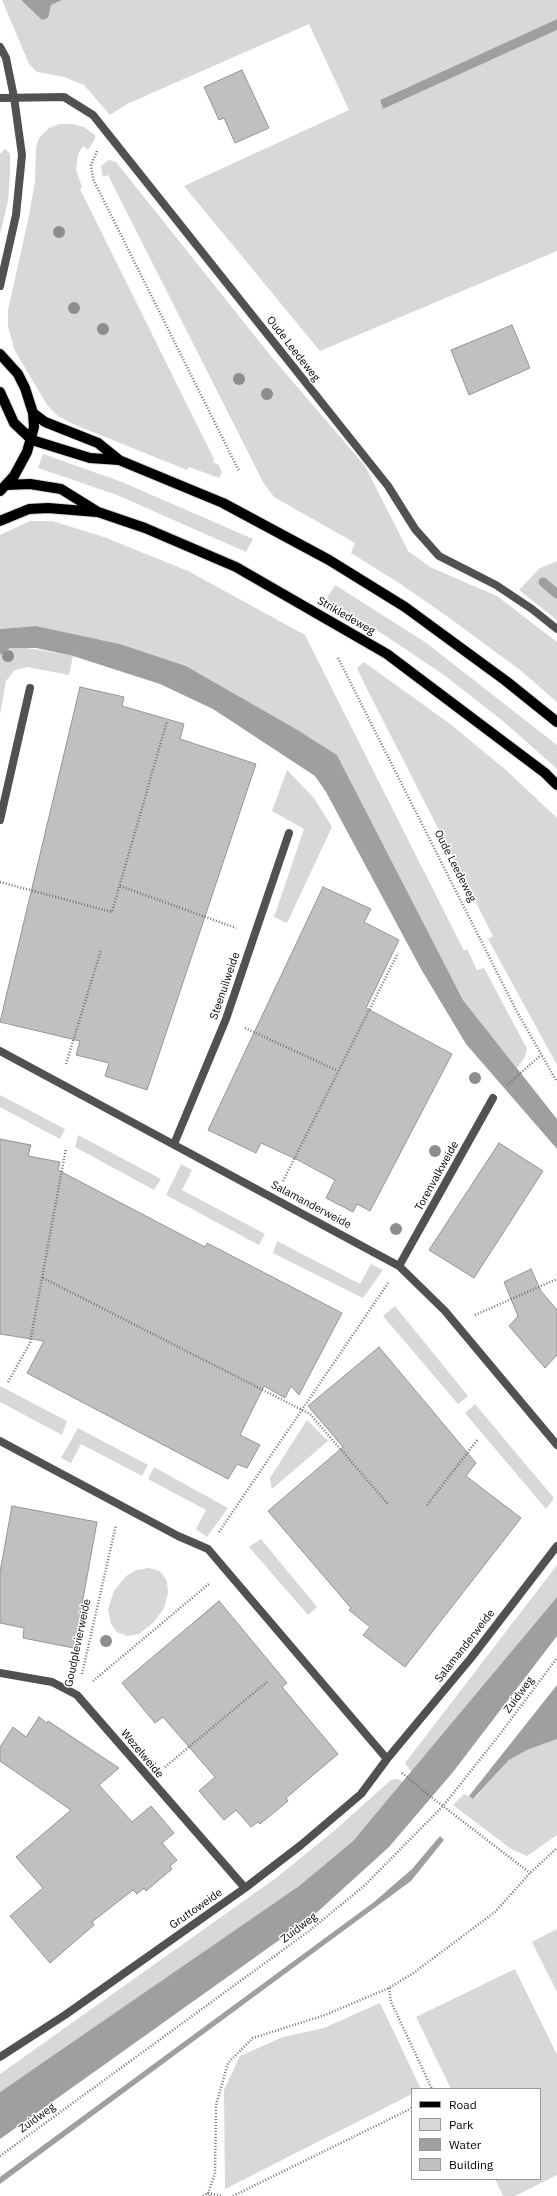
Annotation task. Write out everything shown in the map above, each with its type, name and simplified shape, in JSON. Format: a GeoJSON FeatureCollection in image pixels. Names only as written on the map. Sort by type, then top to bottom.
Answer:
{"type":"FeatureCollection","features":[{"type":"Feature","properties":{"kind":"main road"},"geometry":{"type":"LineString","coordinates":[[0,354],[18,374],[25,388],[33,413],[32,440],[21,464],[3,488]]}},
{"type":"Feature","properties":{"kind":"main road"},"geometry":{"type":"LineString","coordinates":[[0,392],[14,423],[32,440],[90,458],[119,460]]}},
{"type":"Feature","properties":{"kind":"main road"},"geometry":{"type":"LineString","coordinates":[[33,413],[45,422],[98,442],[119,460],[223,503],[329,560],[405,607],[506,681],[557,722]]}},
{"type":"Feature","properties":{"kind":"main road","name":"Strikledeweg"},"geometry":{"type":"LineString","coordinates":[[3,488],[30,484],[61,489],[98,512],[145,528],[236,567],[387,654],[546,773],[557,785]]}},
{"type":"Feature","properties":{"kind":"main road","name":"Strikledeweg"},"geometry":{"type":"LineString","coordinates":[[0,521],[29,509],[48,508],[98,512]]}},
{"type":"Feature","properties":{"kind":"street"},"geometry":{"type":"LineString","coordinates":[[0,47],[6,58],[14,97],[22,154],[16,215],[0,286]]}},
{"type":"Feature","properties":{"kind":"street","name":"Oude Leedeweg"},"geometry":{"type":"LineString","coordinates":[[0,98],[64,97],[93,116],[373,468],[415,529],[439,556],[496,585],[532,609],[557,629]]}},
{"type":"Feature","properties":{"kind":"street"},"geometry":{"type":"LineString","coordinates":[[0,820],[30,688]]}},
{"type":"Feature","properties":{"kind":"street","name":"Steenuilweide"},"geometry":{"type":"LineString","coordinates":[[174,1144],[226,1019],[289,833]]}},
{"type":"Feature","properties":{"kind":"street","name":"Salamanderweide"},"geometry":{"type":"LineString","coordinates":[[0,1051],[399,1266],[445,1311],[454,1324],[557,1446]]}},
{"type":"Feature","properties":{"kind":"street","name":"Torenvalkweide"},"geometry":{"type":"LineString","coordinates":[[399,1266],[494,1098]]}},
{"type":"Feature","properties":{"kind":"street"},"geometry":{"type":"LineString","coordinates":[[0,1441],[208,1549],[387,1759]]}},
{"type":"Feature","properties":{"kind":"street","name":"Salamanderweide"},"geometry":{"type":"LineString","coordinates":[[387,1759],[471,1658],[557,1546]]}},
{"type":"Feature","properties":{"kind":"street","name":"Wezelweide"},"geometry":{"type":"LineString","coordinates":[[0,1673],[52,1682],[77,1695],[149,1780],[245,1888]]}},
{"type":"Feature","properties":{"kind":"street","name":"Gruttoweide"},"geometry":{"type":"LineString","coordinates":[[0,2057],[65,2016],[245,1888],[301,1845],[361,1794],[387,1759]]}},
{"type":"Feature","properties":{"kind":"path"},"geometry":{"type":"LineString","coordinates":[[93,179],[239,471]]}},
{"type":"Feature","properties":{"kind":"path","name":"Oude Leedeweg"},"geometry":{"type":"LineString","coordinates":[[338,658],[486,951],[541,1055],[557,1082]]}},
{"type":"Feature","properties":{"kind":"path"},"geometry":{"type":"LineString","coordinates":[[0,882],[112,912],[167,721]]}},
{"type":"Feature","properties":{"kind":"path"},"geometry":{"type":"LineString","coordinates":[[120,886],[254,935]]}},
{"type":"Feature","properties":{"kind":"path"},"geometry":{"type":"LineString","coordinates":[[61,1083],[101,950]]}},
{"type":"Feature","properties":{"kind":"path"},"geometry":{"type":"LineString","coordinates":[[275,1198],[398,953]]}},
{"type":"Feature","properties":{"kind":"path"},"geometry":{"type":"LineString","coordinates":[[226,1019],[338,1071]]}},
{"type":"Feature","properties":{"kind":"path"},"geometry":{"type":"LineString","coordinates":[[501,1090],[541,1055]]}},
{"type":"Feature","properties":{"kind":"path"},"geometry":{"type":"LineString","coordinates":[[8,1382],[30,1343],[66,1148]]}},
{"type":"Feature","properties":{"kind":"path"},"geometry":{"type":"LineString","coordinates":[[208,1549],[399,1266]]}},
{"type":"Feature","properties":{"kind":"path"},"geometry":{"type":"LineString","coordinates":[[43,1278],[152,1332],[310,1414],[388,1504]]}},
{"type":"Feature","properties":{"kind":"path"},"geometry":{"type":"LineString","coordinates":[[454,1324],[557,1279]]}},
{"type":"Feature","properties":{"kind":"path"},"geometry":{"type":"LineString","coordinates":[[428,1505],[478,1439]]}},
{"type":"Feature","properties":{"kind":"path","name":"Goudplevierweide"},"geometry":{"type":"LineString","coordinates":[[77,1695],[121,1505]]}},
{"type":"Feature","properties":{"kind":"path","name":"Goudplevierweide"},"geometry":{"type":"LineString","coordinates":[[77,1695],[225,1570]]}},
{"type":"Feature","properties":{"kind":"path","name":"Zuidweg"},"geometry":{"type":"LineString","coordinates":[[0,2156],[309,1931],[364,1886],[443,1806],[497,1738],[557,1658]]}},
{"type":"Feature","properties":{"kind":"path"},"geometry":{"type":"LineString","coordinates":[[149,1780],[267,1682]]}},
{"type":"Feature","properties":{"kind":"path"},"geometry":{"type":"LineString","coordinates":[[400,1771],[435,1800],[530,1873]]}},
{"type":"Feature","properties":{"kind":"path"},"geometry":{"type":"LineString","coordinates":[[209,2194],[216,2174],[216,2105],[228,2063],[253,2038],[325,2014],[389,1988],[455,1944],[495,1912],[530,1873],[557,1848]]}},
{"type":"Feature","properties":{"kind":"path"},"geometry":{"type":"LineString","coordinates":[[389,1988],[393,2007],[432,2088]]}},
{"type":"Feature","properties":{"kind":"path"},"geometry":{"type":"LineString","coordinates":[[233,2196],[411,2108]]}},
{"type":"Feature","properties":{"kind":"path"},"geometry":{"type":"LineString","coordinates":[[203,2196],[209,2194],[223,2196]]}},
{"type":"Feature","properties":{"kind":"green space"},"geometry":{"type":"Polygon","coordinates":[[[2,0],[21,0],[43,20],[51,5],[62,0],[557,0],[557,19],[380,100],[383,109],[557,30],[557,251],[320,351],[184,186],[349,110],[309,24],[127,104],[110,115],[84,85],[64,77],[37,72],[29,64],[2,0]]]}},
{"type":"Feature","properties":{"kind":"green space"},"geometry":{"type":"Polygon","coordinates":[[[60,124],[72,124],[84,127],[95,135],[95,139],[88,150],[83,146],[78,154],[76,170],[82,187],[80,189],[214,459],[213,462],[219,465],[222,473],[219,478],[189,467],[187,470],[73,424],[58,416],[47,405],[14,349],[8,326],[8,310],[29,216],[35,181],[36,147],[39,138],[49,128],[60,124]]]}},
{"type":"Feature","properties":{"kind":"green space"},"geometry":{"type":"Polygon","coordinates":[[[5,149],[10,154],[10,176],[8,201],[0,234],[0,154],[5,149]]]}},
{"type":"Feature","properties":{"kind":"green space"},"geometry":{"type":"Polygon","coordinates":[[[109,160],[116,162],[270,355],[365,466],[408,551],[430,567],[497,596],[557,642],[557,702],[520,670],[448,617],[402,585],[351,553],[355,543],[274,497],[263,482],[108,175],[103,177],[101,166],[109,160]]]}},
{"type":"Feature","properties":{"kind":"green space"},"geometry":{"type":"Polygon","coordinates":[[[43,454],[122,482],[253,539],[246,552],[117,495],[38,468],[43,454]]]}},
{"type":"Feature","properties":{"kind":"green space"},"geometry":{"type":"Polygon","coordinates":[[[30,521],[52,521],[104,537],[188,571],[305,635],[464,951],[467,949],[477,970],[484,968],[527,1049],[525,1057],[517,1068],[463,1000],[337,755],[296,729],[186,666],[120,644],[36,626],[0,629],[0,535],[30,521]]]}},
{"type":"Feature","properties":{"kind":"green space"},"geometry":{"type":"Polygon","coordinates":[[[557,561],[557,620],[519,590],[540,568],[557,561]]]}},
{"type":"Feature","properties":{"kind":"green space"},"geometry":{"type":"Polygon","coordinates":[[[335,585],[425,642],[557,745],[557,769],[503,721],[444,675],[386,636],[326,599],[335,585]]]}},
{"type":"Feature","properties":{"kind":"green space"},"geometry":{"type":"Polygon","coordinates":[[[22,647],[73,656],[69,675],[27,667],[15,670],[6,681],[0,715],[0,655],[10,648],[22,647]]]}},
{"type":"Feature","properties":{"kind":"green space"},"geometry":{"type":"Polygon","coordinates":[[[364,662],[450,724],[506,770],[557,818],[557,1065],[488,939],[493,936],[365,685],[357,668],[364,662]]]}},
{"type":"Feature","properties":{"kind":"green space"},"geometry":{"type":"Polygon","coordinates":[[[287,770],[314,798],[332,827],[287,923],[274,917],[304,829],[272,811],[287,770]]]}},
{"type":"Feature","properties":{"kind":"green space"},"geometry":{"type":"Polygon","coordinates":[[[0,1095],[65,1129],[60,1139],[0,1107],[0,1095]]]}},
{"type":"Feature","properties":{"kind":"green space"},"geometry":{"type":"Polygon","coordinates":[[[78,1135],[161,1179],[154,1190],[75,1147],[78,1135]]]}},
{"type":"Feature","properties":{"kind":"green space"},"geometry":{"type":"Polygon","coordinates":[[[181,1164],[192,1170],[182,1190],[265,1234],[259,1245],[166,1195],[181,1164]]]}},
{"type":"Feature","properties":{"kind":"green space"},"geometry":{"type":"Polygon","coordinates":[[[277,1241],[360,1284],[371,1264],[383,1270],[363,1298],[273,1253],[277,1241]]]}},
{"type":"Feature","properties":{"kind":"green space"},"geometry":{"type":"Polygon","coordinates":[[[395,1306],[468,1396],[458,1404],[383,1316],[395,1306]]]}},
{"type":"Feature","properties":{"kind":"green space"},"geometry":{"type":"Polygon","coordinates":[[[0,1386],[67,1421],[62,1435],[0,1402],[0,1386]]]}},
{"type":"Feature","properties":{"kind":"green space"},"geometry":{"type":"Polygon","coordinates":[[[475,1404],[553,1497],[553,1500],[546,1509],[465,1413],[475,1404]]]}},
{"type":"Feature","properties":{"kind":"green space"},"geometry":{"type":"Polygon","coordinates":[[[307,1420],[328,1441],[272,1489],[270,1478],[307,1420]]]}},
{"type":"Feature","properties":{"kind":"green space"},"geometry":{"type":"Polygon","coordinates":[[[78,1428],[148,1465],[142,1476],[81,1444],[71,1463],[61,1458],[78,1428]]]}},
{"type":"Feature","properties":{"kind":"green space"},"geometry":{"type":"Polygon","coordinates":[[[154,1467],[228,1508],[207,1537],[196,1529],[206,1510],[148,1479],[154,1467]]]}},
{"type":"Feature","properties":{"kind":"green space"},"geometry":{"type":"Polygon","coordinates":[[[261,1539],[317,1607],[308,1615],[249,1547],[261,1539]]]}},
{"type":"Feature","properties":{"kind":"green space"},"geometry":{"type":"Polygon","coordinates":[[[557,1565],[557,1597],[411,1772],[405,1763],[557,1565]]]}},
{"type":"Feature","properties":{"kind":"green space"},"geometry":{"type":"Polygon","coordinates":[[[149,1568],[160,1571],[167,1581],[168,1593],[164,1608],[154,1622],[139,1634],[127,1636],[117,1632],[111,1624],[108,1609],[114,1591],[126,1576],[137,1570],[149,1568]]]}},
{"type":"Feature","properties":{"kind":"green space"},"geometry":{"type":"Polygon","coordinates":[[[557,1739],[557,1835],[527,1856],[511,1849],[453,1805],[464,1794],[474,1799],[509,1760],[527,1750],[557,1739]]]}},
{"type":"Feature","properties":{"kind":"green space"},"geometry":{"type":"Polygon","coordinates":[[[398,1779],[403,1782],[353,1841],[299,1886],[0,2092],[0,2074],[276,1878],[334,1831],[391,1780],[398,1779]]]}},
{"type":"Feature","properties":{"kind":"green space"},"geometry":{"type":"Polygon","coordinates":[[[557,1929],[557,1992],[532,1942],[557,1929]]]}},
{"type":"Feature","properties":{"kind":"green space"},"geometry":{"type":"Polygon","coordinates":[[[515,1969],[557,2055],[557,2175],[515,2196],[503,2196],[495,2180],[541,2180],[541,2088],[451,2088],[416,2017],[515,1969]]]}},
{"type":"Feature","properties":{"kind":"green space"},"geometry":{"type":"Polygon","coordinates":[[[380,2003],[421,2088],[411,2088],[411,2095],[225,2189],[224,2090],[240,2056],[283,2037],[324,2028],[380,2003]]]}},
{"type":"Feature","properties":{"kind":"water"},"geometry":{"type":"Polygon","coordinates":[[[21,0],[62,0],[51,5],[48,18],[42,20],[21,0]]]}},
{"type":"Feature","properties":{"kind":"water"},"geometry":{"type":"Polygon","coordinates":[[[557,19],[557,30],[383,109],[380,100],[557,19]]]}},
{"type":"Feature","properties":{"kind":"water"},"geometry":{"type":"Polygon","coordinates":[[[36,626],[120,644],[186,666],[296,729],[337,755],[463,1000],[557,1119],[557,1149],[466,1044],[421,969],[326,792],[315,776],[213,709],[160,684],[73,656],[36,648],[10,648],[0,655],[0,629],[36,626]]]}},
{"type":"Feature","properties":{"kind":"water"},"geometry":{"type":"Polygon","coordinates":[[[557,1597],[557,1636],[453,1772],[389,1847],[313,1916],[0,2139],[0,2092],[299,1886],[353,1841],[557,1597]]]}},
{"type":"Feature","properties":{"kind":"water"},"geometry":{"type":"Polygon","coordinates":[[[557,1685],[557,1739],[527,1750],[509,1760],[473,1799],[469,1796],[557,1685]]]}},
{"type":"Feature","properties":{"kind":"water"},"geometry":{"type":"Polygon","coordinates":[[[440,1836],[444,1840],[411,1881],[0,2184],[0,2177],[374,1902],[412,1869],[440,1836]]]}},
{"type":"Feature","properties":{"kind":"building"},"geometry":{"type":"Polygon","coordinates":[[[242,70],[269,128],[235,143],[224,118],[219,120],[204,87],[242,70]]]}},
{"type":"Feature","properties":{"kind":"building"},"geometry":{"type":"Polygon","coordinates":[[[512,325],[530,368],[469,395],[451,350],[512,325]]]}},
{"type":"Feature","properties":{"kind":"building"},"geometry":{"type":"Polygon","coordinates":[[[80,687],[124,697],[122,706],[184,724],[180,739],[256,764],[147,1090],[105,1076],[109,1063],[76,1055],[80,1041],[0,1022],[80,687]]]}},
{"type":"Feature","properties":{"kind":"building"},"geometry":{"type":"Polygon","coordinates":[[[323,887],[371,909],[364,922],[399,940],[366,1008],[452,1054],[370,1211],[357,1204],[353,1212],[326,1198],[335,1180],[298,1160],[261,1143],[256,1153],[208,1130],[323,887]]]}},
{"type":"Feature","properties":{"kind":"building"},"geometry":{"type":"Polygon","coordinates":[[[0,1139],[31,1145],[28,1156],[60,1162],[58,1170],[205,1247],[207,1243],[342,1313],[299,1395],[291,1386],[285,1398],[264,1386],[240,1435],[260,1445],[247,1468],[237,1464],[228,1479],[27,1373],[44,1341],[0,1334],[0,1139]]]}},
{"type":"Feature","properties":{"kind":"building"},"geometry":{"type":"Polygon","coordinates":[[[499,1143],[543,1171],[474,1278],[429,1250],[499,1143]]]}},
{"type":"Feature","properties":{"kind":"building"},"geometry":{"type":"Polygon","coordinates":[[[531,1269],[541,1291],[557,1310],[557,1355],[545,1368],[509,1326],[518,1316],[504,1282],[531,1269]]]}},
{"type":"Feature","properties":{"kind":"building"},"geometry":{"type":"Polygon","coordinates":[[[379,1347],[476,1463],[466,1476],[521,1518],[405,1667],[363,1635],[370,1627],[349,1610],[351,1608],[268,1511],[343,1447],[308,1406],[379,1347]]]}},
{"type":"Feature","properties":{"kind":"building"},"geometry":{"type":"Polygon","coordinates":[[[12,1506],[97,1522],[74,1648],[23,1638],[24,1628],[0,1623],[0,1572],[12,1506]]]}},
{"type":"Feature","properties":{"kind":"building"},"geometry":{"type":"Polygon","coordinates":[[[219,1601],[287,1683],[282,1687],[338,1754],[286,1798],[288,1801],[260,1824],[258,1822],[251,1827],[236,1810],[224,1820],[199,1791],[215,1777],[163,1717],[155,1723],[122,1683],[219,1601]]]}},
{"type":"Feature","properties":{"kind":"building"},"geometry":{"type":"Polygon","coordinates":[[[39,1717],[47,1723],[48,1721],[119,1768],[99,1785],[132,1822],[151,1806],[174,1833],[162,1843],[177,1860],[170,1866],[172,1869],[146,1891],[144,1888],[137,1894],[133,1890],[92,1922],[94,1925],[50,1963],[10,1916],[43,1888],[16,1857],[71,1810],[0,1761],[0,1747],[13,1727],[26,1737],[39,1717]]]}},
{"type":"Feature","properties":{"kind":"waterway"},"geometry":{"type":"LineString","coordinates":[[543,582],[557,594]]}}]}
